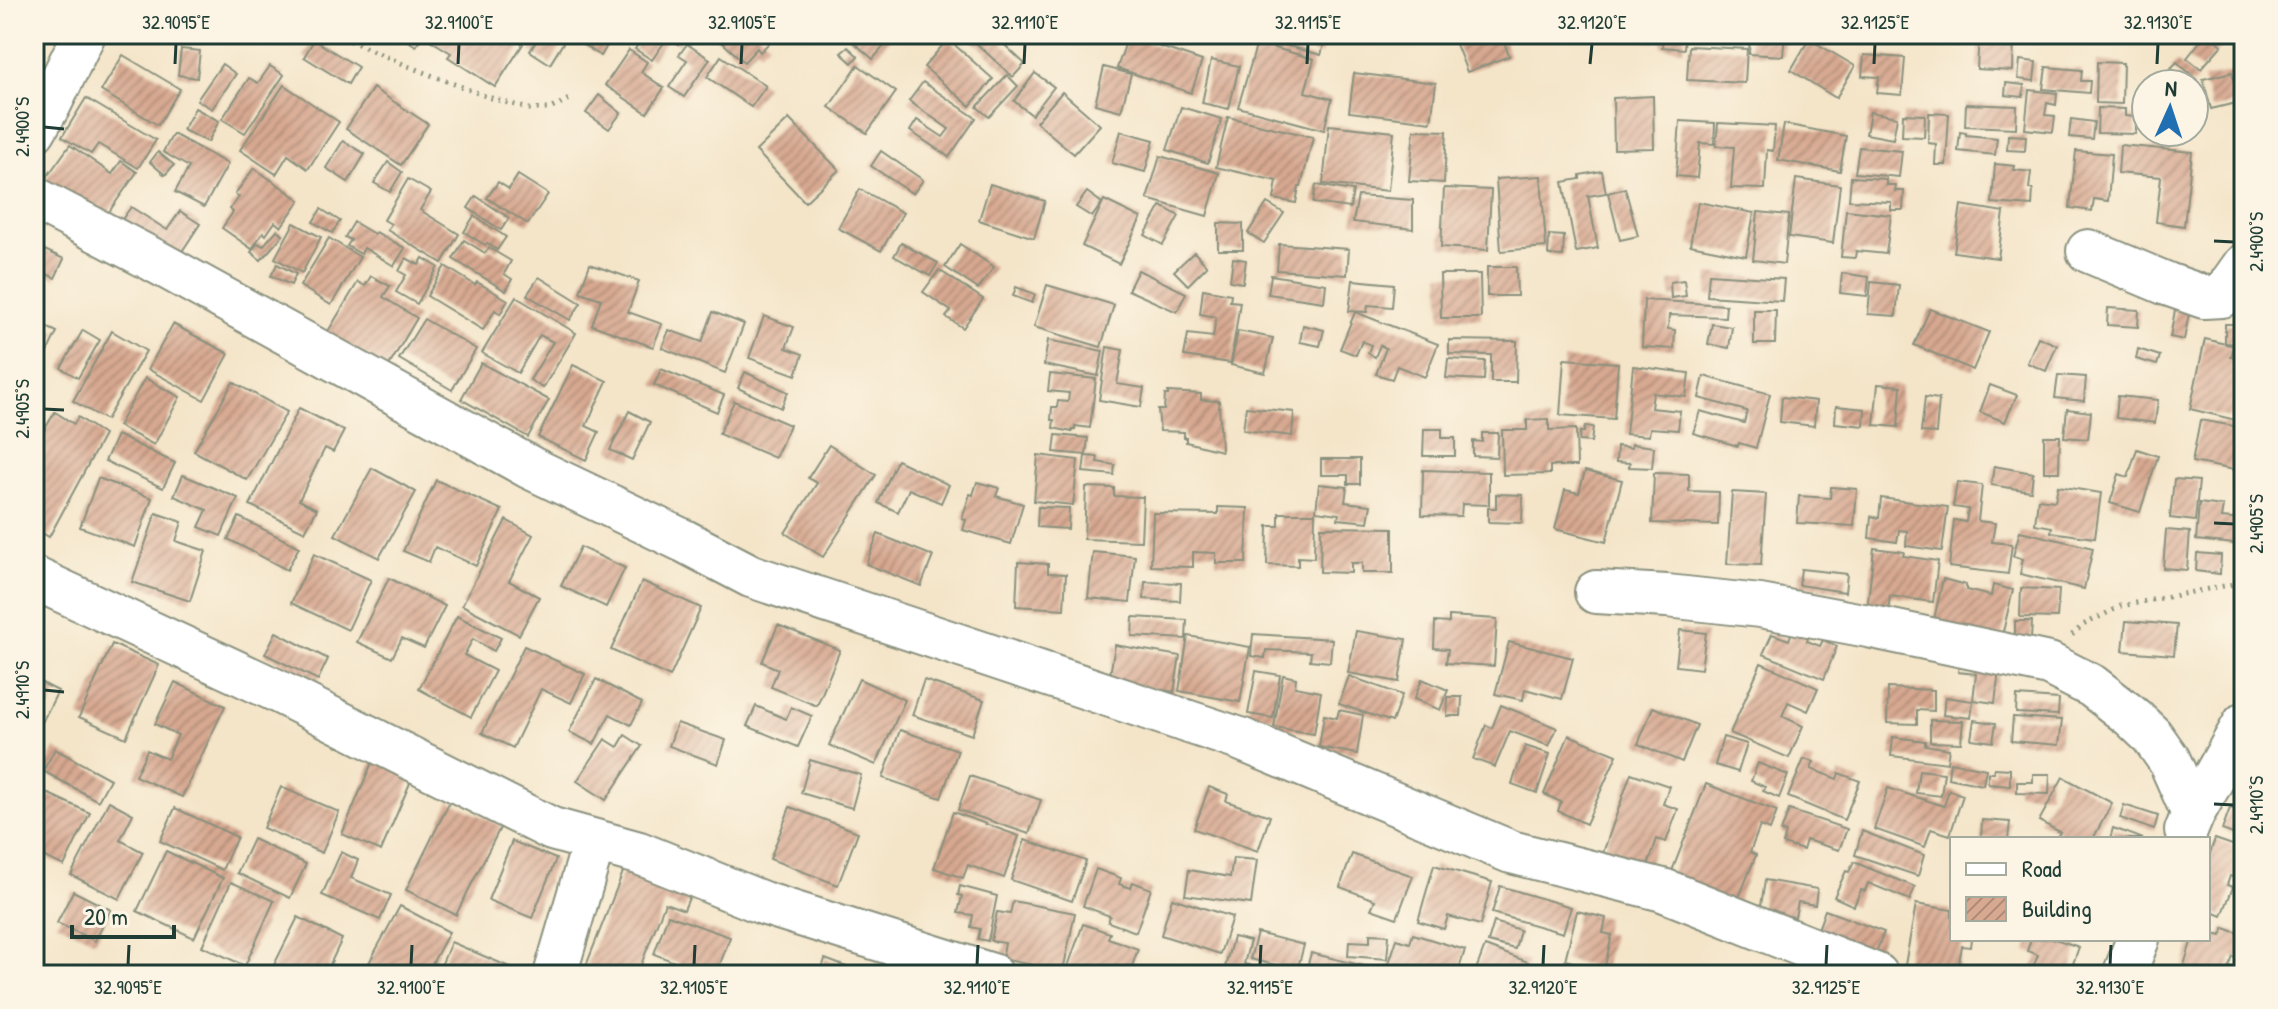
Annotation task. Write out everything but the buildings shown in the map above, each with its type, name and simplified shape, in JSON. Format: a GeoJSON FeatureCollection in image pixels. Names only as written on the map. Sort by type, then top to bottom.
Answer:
{"type":"FeatureCollection","features":[{"type":"Feature","properties":{"kind":"street"},"geometry":{"type":"LineString","coordinates":[[34,131],[84,34]]}},
{"type":"Feature","properties":{"kind":"street"},"geometry":{"type":"LineString","coordinates":[[34,198],[171,269],[531,468],[751,576],[1240,739],[1511,852],[1663,890],[1877,975]]}},
{"type":"Feature","properties":{"kind":"street"},"geometry":{"type":"LineString","coordinates":[[2088,251],[2204,297],[2222,296],[2244,265]]}},
{"type":"Feature","properties":{"kind":"street"},"geometry":{"type":"LineString","coordinates":[[34,578],[273,689],[552,829],[639,853],[763,903],[992,975]]}},
{"type":"Feature","properties":{"kind":"street"},"geometry":{"type":"LineString","coordinates":[[1596,592],[1760,606],[2049,664],[2092,686],[2152,736],[2169,760],[2188,827]]}},
{"type":"Feature","properties":{"kind":"street"},"geometry":{"type":"LineString","coordinates":[[2188,827],[2244,724]]}},
{"type":"Feature","properties":{"kind":"street"},"geometry":{"type":"LineString","coordinates":[[555,975],[594,842]]}},
{"type":"Feature","properties":{"kind":"street"},"geometry":{"type":"LineString","coordinates":[[2124,975],[2137,941]]}},
{"type":"Feature","properties":{"kind":"path"},"geometry":{"type":"LineString","coordinates":[[335,34],[410,67],[528,109],[550,109],[569,99]]}},
{"type":"Feature","properties":{"kind":"path"},"geometry":{"type":"LineString","coordinates":[[2049,664],[2083,625],[2121,606],[2244,582]]}}]}
